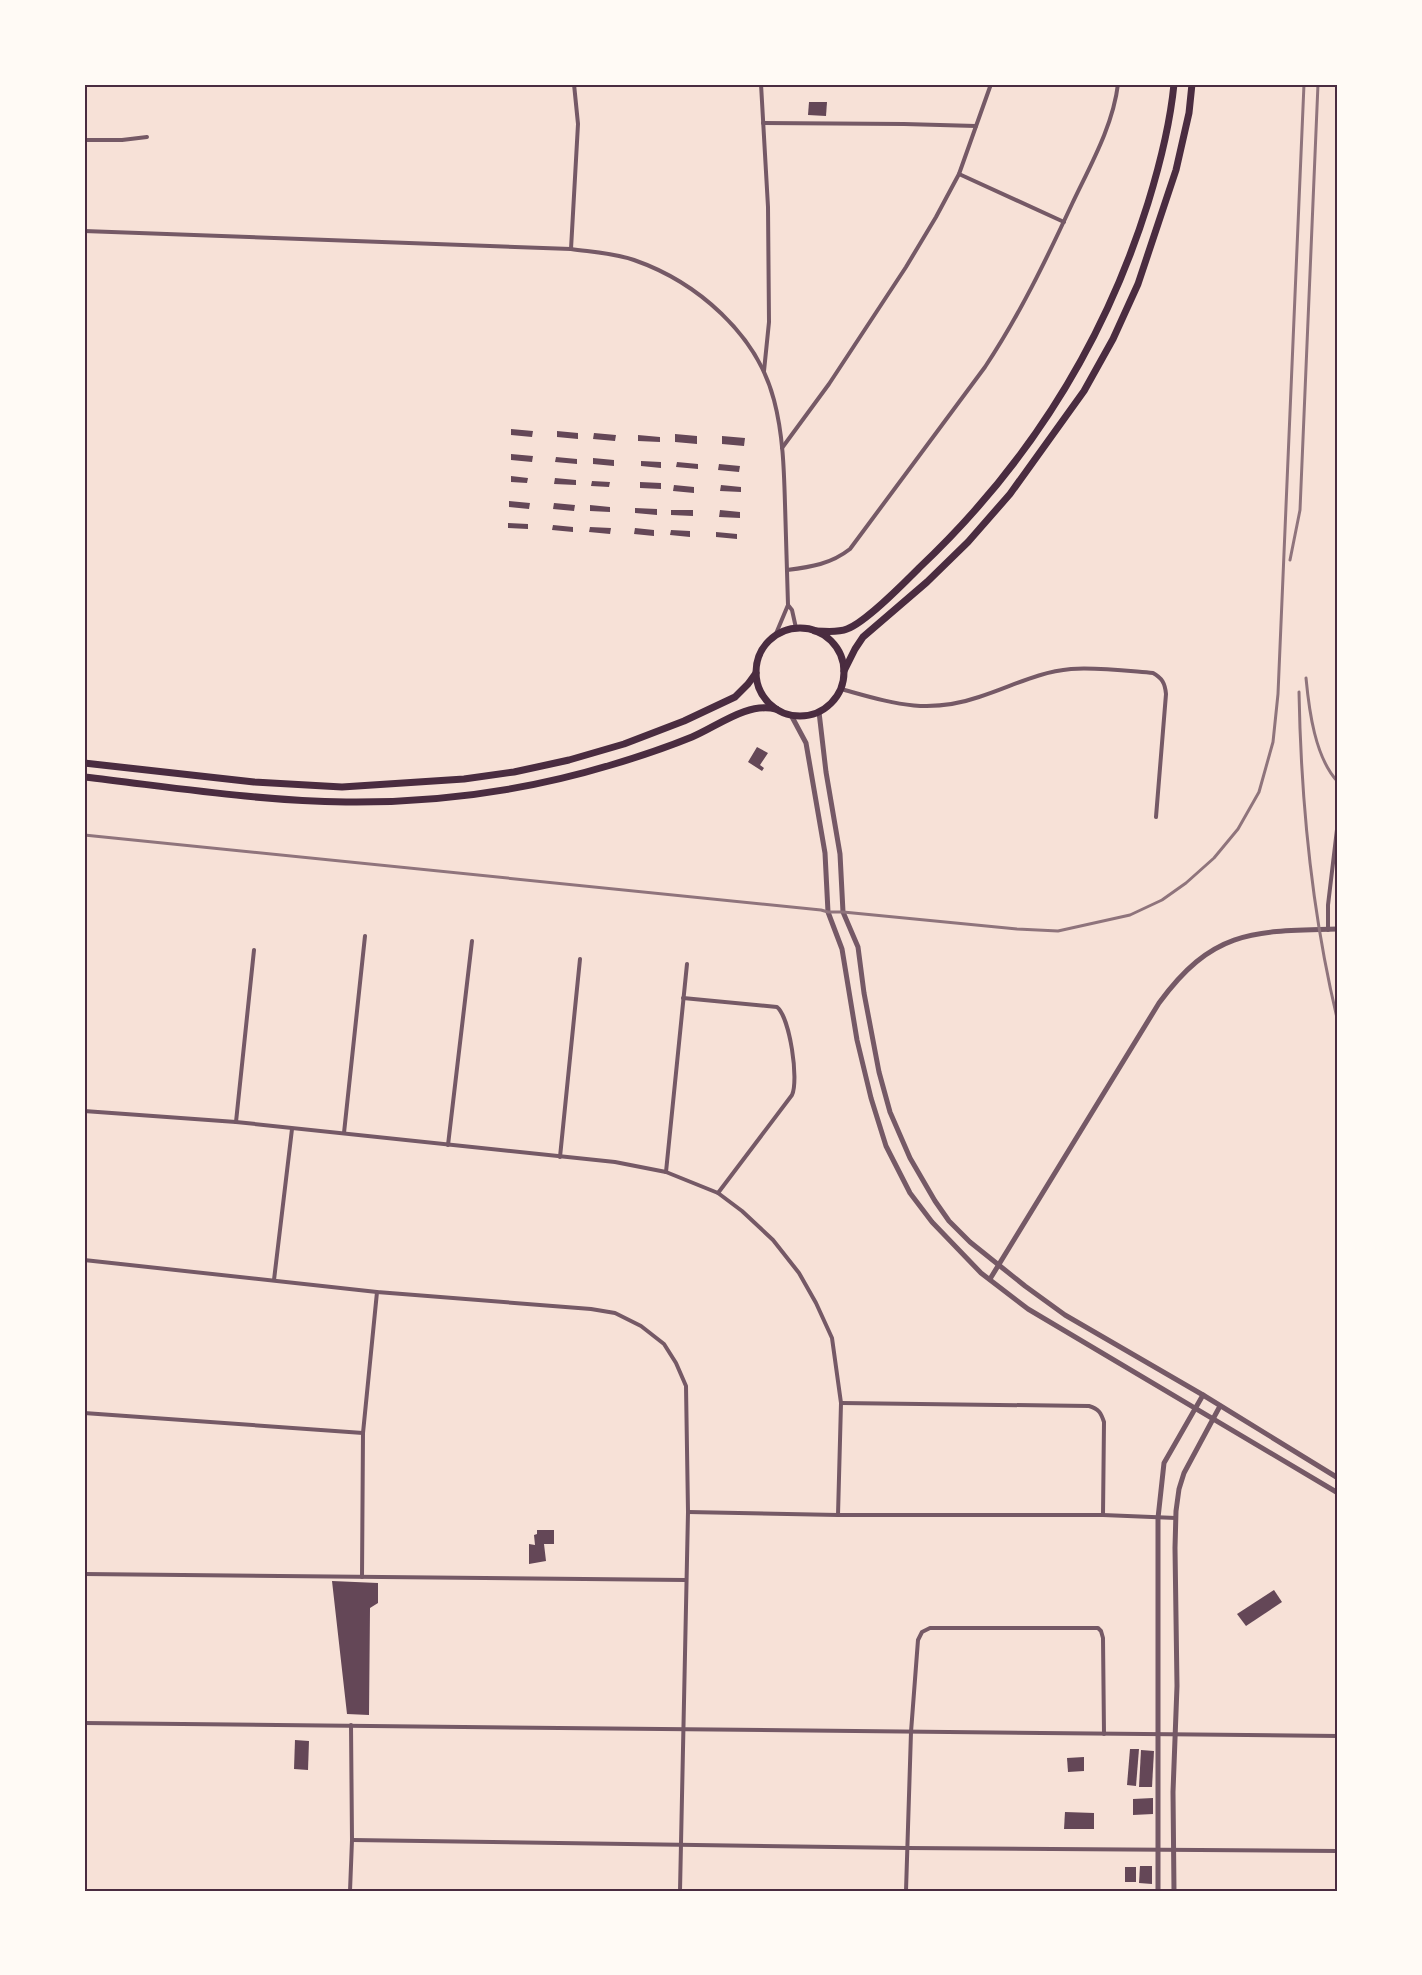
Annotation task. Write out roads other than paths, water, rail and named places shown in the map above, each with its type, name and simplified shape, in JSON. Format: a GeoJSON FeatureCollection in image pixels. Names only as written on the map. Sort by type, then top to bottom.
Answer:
{"type":"FeatureCollection","features":[{"type":"Feature","properties":{"kind":"highway"},"geometry":{"type":"LineString","coordinates":[[776,709],[762,693],[756,673],[758,659],[765,646],[775,636],[796,628],[839,632],[854,626],[896,591],[937,552],[980,506],[1034,438],[1067,386],[1116,290],[1140,229],[1158,171],[1172,111],[1174,84]]}},
{"type":"Feature","properties":{"kind":"highway"},"geometry":{"type":"LineString","coordinates":[[84,777],[258,796],[346,802],[468,795],[524,787],[578,775],[634,758],[693,736],[747,711],[766,706],[791,715],[819,712],[835,698],[841,689],[844,671],[863,637],[952,558],[1010,494],[1084,392],[1113,339],[1144,264],[1176,170],[1189,113],[1192,84]]}},
{"type":"Feature","properties":{"kind":"highway"},"geometry":{"type":"LineString","coordinates":[[815,631],[825,635],[839,651],[844,671]]}},
{"type":"Feature","properties":{"kind":"highway"},"geometry":{"type":"LineString","coordinates":[[84,763],[255,782],[342,787],[494,775],[569,760],[624,744],[684,721],[735,697],[756,673]]}},
{"type":"Feature","properties":{"kind":"street"},"geometry":{"type":"LineString","coordinates":[[572,249],[578,124],[574,84]]}},
{"type":"Feature","properties":{"kind":"street"},"geometry":{"type":"LineString","coordinates":[[761,84],[768,207],[769,310],[764,371]]}},
{"type":"Feature","properties":{"kind":"street"},"geometry":{"type":"LineString","coordinates":[[782,448],[829,384],[906,267],[959,174],[991,84]]}},
{"type":"Feature","properties":{"kind":"street"},"geometry":{"type":"LineString","coordinates":[[787,570],[817,566],[840,557],[850,549],[985,367],[1005,337],[1064,222],[1105,132],[1115,103],[1118,84]]}},
{"type":"Feature","properties":{"kind":"street"},"geometry":{"type":"LineString","coordinates":[[763,123],[976,126]]}},
{"type":"Feature","properties":{"kind":"street"},"geometry":{"type":"LineString","coordinates":[[84,140],[122,140],[147,137]]}},
{"type":"Feature","properties":{"kind":"street"},"geometry":{"type":"LineString","coordinates":[[959,174],[1064,222]]}},
{"type":"Feature","properties":{"kind":"street"},"geometry":{"type":"LineString","coordinates":[[84,231],[572,249],[633,259],[665,272],[694,290],[732,324],[764,371],[774,398],[782,448],[788,605],[775,636]]}},
{"type":"Feature","properties":{"kind":"street"},"geometry":{"type":"LineString","coordinates":[[788,605],[792,610],[796,628]]}},
{"type":"Feature","properties":{"kind":"street"},"geometry":{"type":"LineString","coordinates":[[841,689],[908,706],[929,707],[967,701],[1031,676],[1071,669],[1153,673],[1161,677],[1166,686],[1156,817]]}},
{"type":"Feature","properties":{"kind":"street"},"geometry":{"type":"LineString","coordinates":[[819,712],[824,760],[840,854],[843,912],[858,947],[879,1072],[890,1112],[910,1158],[940,1207],[970,1242],[1065,1315],[1203,1395],[1338,1478]]}},
{"type":"Feature","properties":{"kind":"street"},"geometry":{"type":"LineString","coordinates":[[791,715],[806,743],[825,853],[828,912],[842,949],[857,1040],[885,1146],[910,1193],[957,1249],[990,1280],[1028,1310],[1338,1493]]}},
{"type":"Feature","properties":{"kind":"street"},"geometry":{"type":"LineString","coordinates":[[1328,930],[1328,905],[1338,821]]}},
{"type":"Feature","properties":{"kind":"street"},"geometry":{"type":"LineString","coordinates":[[990,1280],[998,1263],[1159,1003],[1194,962],[1211,950],[1253,934],[1284,930],[1338,929]]}},
{"type":"Feature","properties":{"kind":"street"},"geometry":{"type":"LineString","coordinates":[[344,1133],[365,936]]}},
{"type":"Feature","properties":{"kind":"street"},"geometry":{"type":"LineString","coordinates":[[448,1145],[472,941]]}},
{"type":"Feature","properties":{"kind":"street"},"geometry":{"type":"LineString","coordinates":[[236,1122],[254,950]]}},
{"type":"Feature","properties":{"kind":"street"},"geometry":{"type":"LineString","coordinates":[[561,1157],[580,959]]}},
{"type":"Feature","properties":{"kind":"street"},"geometry":{"type":"LineString","coordinates":[[666,1172],[687,964]]}},
{"type":"Feature","properties":{"kind":"street"},"geometry":{"type":"LineString","coordinates":[[683,998],[777,1007],[781,1010],[786,1023],[792,1052],[795,1086],[792,1095],[718,1193]]}},
{"type":"Feature","properties":{"kind":"street"},"geometry":{"type":"LineString","coordinates":[[84,1111],[236,1122],[615,1162],[666,1172],[718,1193],[742,1211],[773,1240],[805,1283],[832,1338],[841,1402],[838,1515]]}},
{"type":"Feature","properties":{"kind":"street"},"geometry":{"type":"LineString","coordinates":[[274,1281],[292,1129]]}},
{"type":"Feature","properties":{"kind":"street"},"geometry":{"type":"LineString","coordinates":[[84,1260],[377,1292],[591,1309],[615,1313],[641,1326],[664,1344],[676,1363],[686,1386],[688,1512],[680,1891]]}},
{"type":"Feature","properties":{"kind":"street"},"geometry":{"type":"LineString","coordinates":[[362,1577],[363,1433],[377,1292]]}},
{"type":"Feature","properties":{"kind":"street"},"geometry":{"type":"LineString","coordinates":[[1158,1891],[1158,1518],[1164,1463],[1203,1395]]}},
{"type":"Feature","properties":{"kind":"street"},"geometry":{"type":"LineString","coordinates":[[841,1402],[1089,1406],[1101,1413],[1104,1422],[1103,1515]]}},
{"type":"Feature","properties":{"kind":"street"},"geometry":{"type":"LineString","coordinates":[[1174,1891],[1173,1792],[1177,1735],[1176,1518],[1179,1489],[1184,1473],[1220,1406]]}},
{"type":"Feature","properties":{"kind":"street"},"geometry":{"type":"LineString","coordinates":[[84,1413],[363,1433]]}},
{"type":"Feature","properties":{"kind":"street"},"geometry":{"type":"LineString","coordinates":[[688,1512],[838,1515],[1103,1515],[1176,1518]]}},
{"type":"Feature","properties":{"kind":"street"},"geometry":{"type":"LineString","coordinates":[[84,1574],[686,1580]]}},
{"type":"Feature","properties":{"kind":"street"},"geometry":{"type":"LineString","coordinates":[[906,1891],[911,1732],[918,1640],[922,1632],[930,1628],[1094,1627],[1101,1631],[1103,1638],[1104,1734]]}},
{"type":"Feature","properties":{"kind":"street"},"geometry":{"type":"LineString","coordinates":[[84,1723],[1338,1736]]}},
{"type":"Feature","properties":{"kind":"street"},"geometry":{"type":"LineString","coordinates":[[350,1891],[351,1725]]}},
{"type":"Feature","properties":{"kind":"street"},"geometry":{"type":"LineString","coordinates":[[352,1840],[907,1848],[1174,1848],[1338,1851]]}},
{"type":"Feature","properties":{"kind":"railway"},"geometry":{"type":"LineString","coordinates":[[84,835],[828,912],[1017,929],[1058,931],[1130,915],[1162,900],[1186,883],[1214,858],[1238,829],[1259,792],[1273,742],[1278,694],[1304,84]]}},
{"type":"Feature","properties":{"kind":"railway"},"geometry":{"type":"LineString","coordinates":[[1290,560],[1300,510],[1318,84]]}},
{"type":"Feature","properties":{"kind":"railway"},"geometry":{"type":"LineString","coordinates":[[1306,678],[1314,733],[1324,760],[1338,782]]}},
{"type":"Feature","properties":{"kind":"railway"},"geometry":{"type":"LineString","coordinates":[[1299,692],[1305,817],[1321,941],[1338,1022]]}}]}
